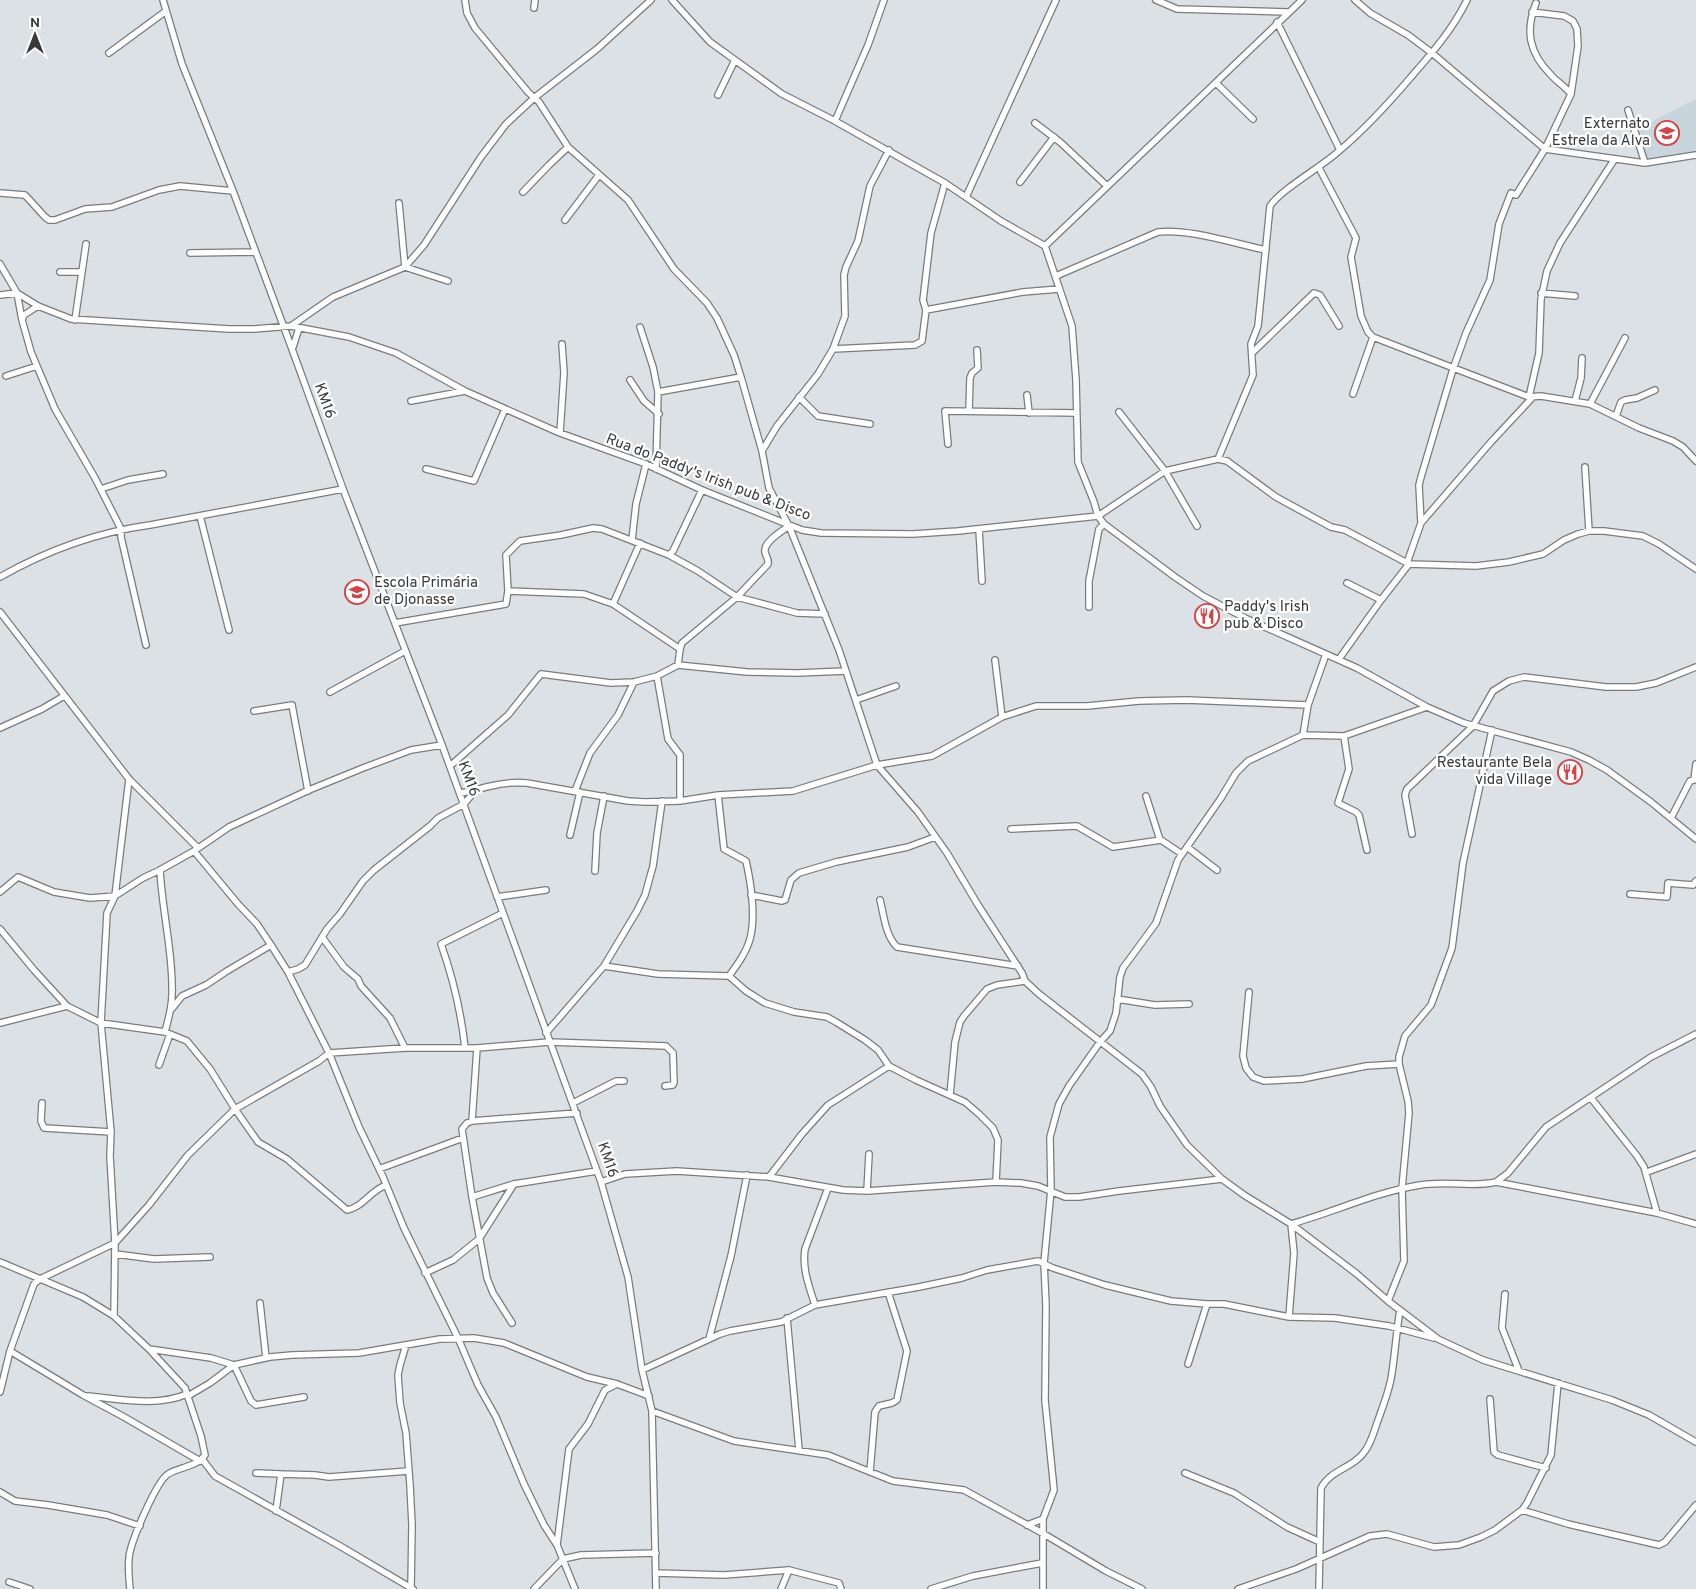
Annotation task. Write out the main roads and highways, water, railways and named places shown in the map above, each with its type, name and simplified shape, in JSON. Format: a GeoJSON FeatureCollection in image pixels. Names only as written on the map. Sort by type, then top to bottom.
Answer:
{"type":"FeatureCollection","features":[{"type":"Feature","properties":{"kind":"place","name":"Externato Estrela da Alva"},"geometry":{"type":"Point","coordinates":[1667,133]}},
{"type":"Feature","properties":{"kind":"place","name":"Escola Primária de Djonasse"},"geometry":{"type":"Point","coordinates":[357,592]}},
{"type":"Feature","properties":{"kind":"place","name":"Paddy's Irish pub & Disco"},"geometry":{"type":"Point","coordinates":[1207,616]}},
{"type":"Feature","properties":{"kind":"place","name":"Restaurante Bela vida Village"},"geometry":{"type":"Point","coordinates":[1570,772]}}]}
